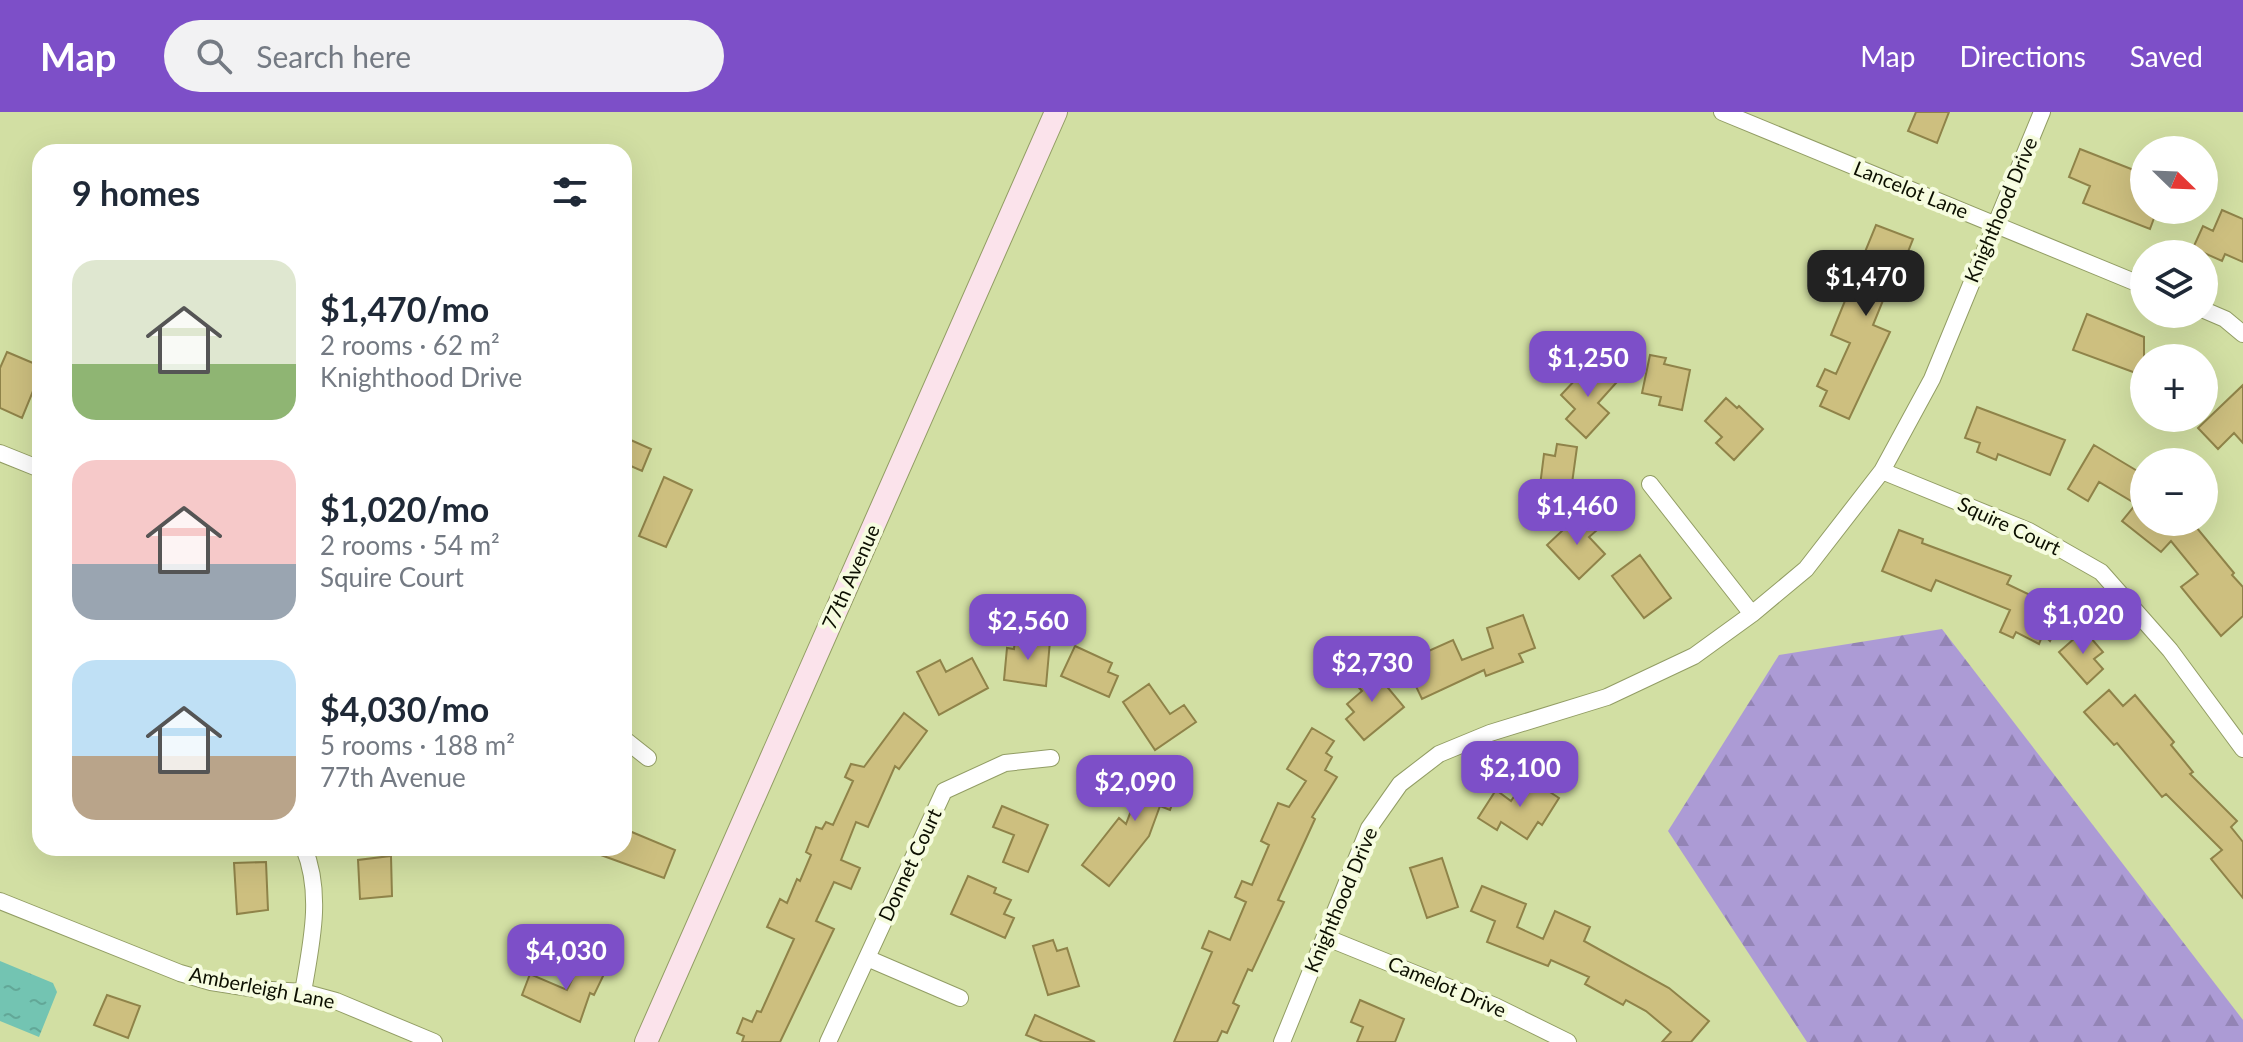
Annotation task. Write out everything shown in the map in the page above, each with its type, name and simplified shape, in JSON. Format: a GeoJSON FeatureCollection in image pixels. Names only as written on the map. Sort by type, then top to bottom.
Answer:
{"type":"FeatureCollection","features":[{"type":"Feature","properties":{"kind":"street","name":"77th Avenue"},"geometry":{"type":"LineString","coordinates":[[646,1042],[1056,112]]}},
{"type":"Feature","properties":{"kind":"street","name":"Lancelot Lane"},"geometry":{"type":"LineString","coordinates":[[1722,112],[2130,280]]}},
{"type":"Feature","properties":{"kind":"street","name":"Knighthood Drive"},"geometry":{"type":"LineString","coordinates":[[1282,1042],[1369,828],[1400,784],[1439,754],[1490,733],[1607,697],[1694,656],[1752,614],[1806,569],[1882,471],[1932,379],[2042,112]]}},
{"type":"Feature","properties":{"kind":"street"},"geometry":{"type":"LineString","coordinates":[[2218,316],[2243,334]]}},
{"type":"Feature","properties":{"kind":"street"},"geometry":{"type":"LineString","coordinates":[[0,453],[32,466]]}},
{"type":"Feature","properties":{"kind":"street","name":"Squire Court"},"geometry":{"type":"LineString","coordinates":[[1882,471],[2029,531],[2101,572],[2170,650],[2243,749]]}},
{"type":"Feature","properties":{"kind":"street"},"geometry":{"type":"LineString","coordinates":[[1650,484],[1752,614]]}},
{"type":"Feature","properties":{"kind":"street"},"geometry":{"type":"LineString","coordinates":[[632,745],[648,758]]}},
{"type":"Feature","properties":{"kind":"street","name":"Donnet Court"},"geometry":{"type":"LineString","coordinates":[[828,1042],[944,791],[1005,763],[1051,758]]}},
{"type":"Feature","properties":{"kind":"street"},"geometry":{"type":"LineString","coordinates":[[303,992],[315,892],[306,856]]}},
{"type":"Feature","properties":{"kind":"street","name":"Amberleigh Lane"},"geometry":{"type":"LineString","coordinates":[[0,901],[180,973],[256,989],[303,992],[366,1012],[434,1042]]}},
{"type":"Feature","properties":{"kind":"street","name":"Camelot Drive"},"geometry":{"type":"LineString","coordinates":[[1325,937],[1495,1006],[1568,1042]]}},
{"type":"Feature","properties":{"kind":"street"},"geometry":{"type":"LineString","coordinates":[[867,958],[960,998]]}},
{"type":"Feature","properties":{"kind":"green space"},"geometry":{"type":"Polygon","coordinates":[[[1942,629],[2243,1020],[2243,1042],[1807,1042],[1668,831],[1779,655],[1942,629]]]}},
{"type":"Feature","properties":{"kind":"water"},"geometry":{"type":"Polygon","coordinates":[[[0,961],[53,983],[57,992],[39,1037],[0,1021],[0,961]]]}},
{"type":"Feature","properties":{"kind":"building"},"geometry":{"type":"Polygon","coordinates":[[[1916,112],[1949,112],[1937,143],[1908,131],[1916,112]]]}},
{"type":"Feature","properties":{"kind":"building"},"geometry":{"type":"Polygon","coordinates":[[[2080,149],[2130,169],[2130,221],[2083,203],[2090,186],[2069,177],[2080,149]]]}},
{"type":"Feature","properties":{"kind":"building"},"geometry":{"type":"Polygon","coordinates":[[[2222,210],[2243,219],[2243,262],[2225,254],[2222,261],[2218,259],[2218,240],[2197,240],[2203,226],[2213,231],[2222,210]]]}},
{"type":"Feature","properties":{"kind":"building"},"geometry":{"type":"Polygon","coordinates":[[[1876,225],[1913,239],[1902,267],[1915,272],[1906,296],[1888,288],[1873,325],[1890,332],[1849,419],[1820,406],[1827,391],[1817,386],[1825,369],[1836,374],[1850,343],[1831,335],[1876,225]]]}},
{"type":"Feature","properties":{"kind":"building"},"geometry":{"type":"Polygon","coordinates":[[[2087,314],[2144,337],[2144,344],[2130,344],[2130,371],[2073,350],[2087,314]]]}},
{"type":"Feature","properties":{"kind":"building"},"geometry":{"type":"Polygon","coordinates":[[[7,352],[32,363],[32,394],[22,418],[0,408],[0,368],[7,352]]]}},
{"type":"Feature","properties":{"kind":"building"},"geometry":{"type":"Polygon","coordinates":[[[1650,355],[1666,358],[1664,364],[1690,370],[1682,410],[1659,405],[1661,397],[1642,393],[1650,355]]]}},
{"type":"Feature","properties":{"kind":"building"},"geometry":{"type":"Polygon","coordinates":[[[1593,361],[1616,383],[1598,403],[1609,413],[1586,438],[1566,419],[1575,409],[1561,395],[1593,361]]]}},
{"type":"Feature","properties":{"kind":"building"},"geometry":{"type":"Polygon","coordinates":[[[2243,385],[2243,443],[2234,433],[2218,449],[2202,432],[2218,432],[2218,409],[2243,385]]]}},
{"type":"Feature","properties":{"kind":"building"},"geometry":{"type":"Polygon","coordinates":[[[1726,398],[1763,429],[1734,460],[1716,443],[1722,437],[1705,421],[1726,398]]]}},
{"type":"Feature","properties":{"kind":"building"},"geometry":{"type":"Polygon","coordinates":[[[1977,407],[2065,440],[2050,475],[1998,454],[1996,460],[1977,452],[1980,443],[1965,438],[1977,407]]]}},
{"type":"Feature","properties":{"kind":"building"},"geometry":{"type":"Polygon","coordinates":[[[632,441],[651,449],[642,471],[632,467],[632,441]]]}},
{"type":"Feature","properties":{"kind":"building"},"geometry":{"type":"Polygon","coordinates":[[[1557,444],[1577,447],[1570,498],[1539,494],[1544,454],[1555,456],[1557,444]]]}},
{"type":"Feature","properties":{"kind":"building"},"geometry":{"type":"Polygon","coordinates":[[[2094,445],[2130,467],[2130,500],[2099,482],[2088,501],[2068,489],[2094,445]]]}},
{"type":"Feature","properties":{"kind":"building"},"geometry":{"type":"Polygon","coordinates":[[[664,477],[692,490],[666,547],[639,536],[664,477]]]}},
{"type":"Feature","properties":{"kind":"building"},"geometry":{"type":"Polygon","coordinates":[[[2130,511],[2130,527],[2122,521],[2130,511]]]}},
{"type":"Feature","properties":{"kind":"building"},"geometry":{"type":"Polygon","coordinates":[[[1580,514],[1596,531],[1589,537],[1605,554],[1579,579],[1547,545],[1580,514]]]}},
{"type":"Feature","properties":{"kind":"building"},"geometry":{"type":"Polygon","coordinates":[[[1899,530],[1923,539],[1922,543],[2011,576],[2007,584],[2032,596],[2034,592],[2067,608],[2050,641],[2043,634],[2039,644],[2016,632],[2013,638],[2000,632],[2010,610],[1936,580],[1931,591],[1882,571],[1899,530]]]}},
{"type":"Feature","properties":{"kind":"building"},"geometry":{"type":"Polygon","coordinates":[[[2141,536],[2204,536],[2243,587],[2243,616],[2221,636],[2181,587],[2198,574],[2171,541],[2161,552],[2141,536]]]}},
{"type":"Feature","properties":{"kind":"building"},"geometry":{"type":"Polygon","coordinates":[[[1640,555],[1671,598],[1644,618],[1612,576],[1640,555]]]}},
{"type":"Feature","properties":{"kind":"building"},"geometry":{"type":"Polygon","coordinates":[[[1523,615],[1535,648],[1519,654],[1523,662],[1486,676],[1484,670],[1422,699],[1411,676],[1421,671],[1415,657],[1453,640],[1462,660],[1493,648],[1487,628],[1523,615]]]}},
{"type":"Feature","properties":{"kind":"building"},"geometry":{"type":"Polygon","coordinates":[[[2084,630],[2103,652],[2094,659],[2103,669],[2087,684],[2059,652],[2084,630]]]}},
{"type":"Feature","properties":{"kind":"building"},"geometry":{"type":"Polygon","coordinates":[[[1015,638],[1050,641],[1046,686],[1004,680],[1007,648],[1014,649],[1015,638]]]}},
{"type":"Feature","properties":{"kind":"building"},"geometry":{"type":"Polygon","coordinates":[[[1075,646],[1112,663],[1108,672],[1118,676],[1109,697],[1061,676],[1075,646]]]}},
{"type":"Feature","properties":{"kind":"building"},"geometry":{"type":"Polygon","coordinates":[[[972,658],[988,688],[939,715],[917,672],[940,660],[946,672],[972,658]]]}},
{"type":"Feature","properties":{"kind":"building"},"geometry":{"type":"Polygon","coordinates":[[[1369,665],[1404,707],[1364,740],[1346,719],[1354,712],[1347,704],[1362,691],[1352,680],[1369,665]]]}},
{"type":"Feature","properties":{"kind":"building"},"geometry":{"type":"Polygon","coordinates":[[[1149,684],[1170,714],[1184,705],[1196,722],[1155,750],[1123,702],[1149,684]]]}},
{"type":"Feature","properties":{"kind":"building"},"geometry":{"type":"Polygon","coordinates":[[[2109,690],[2123,706],[2135,695],[2174,742],[2171,745],[2193,772],[2190,774],[2237,821],[2231,827],[2243,842],[2243,898],[2211,859],[2222,850],[2166,794],[2162,797],[2117,743],[2114,745],[2084,712],[2109,690]]]}},
{"type":"Feature","properties":{"kind":"building"},"geometry":{"type":"Polygon","coordinates":[[[904,713],[927,731],[899,769],[895,766],[868,827],[856,822],[841,860],[860,868],[851,889],[834,882],[816,921],[834,929],[780,1042],[742,1042],[744,1036],[737,1033],[743,1018],[752,1022],[757,1011],[761,1012],[794,939],[767,927],[780,899],[787,903],[797,879],[800,881],[811,855],[806,852],[816,827],[822,829],[826,822],[833,825],[853,781],[845,777],[851,764],[864,767],[904,713]]]}},
{"type":"Feature","properties":{"kind":"building"},"geometry":{"type":"Polygon","coordinates":[[[1312,728],[1334,741],[1326,753],[1332,757],[1325,770],[1337,777],[1312,817],[1315,819],[1278,900],[1284,902],[1252,971],[1248,969],[1233,1003],[1239,1006],[1227,1033],[1222,1031],[1217,1042],[1174,1042],[1212,952],[1202,948],[1209,931],[1230,940],[1246,902],[1235,897],[1242,881],[1252,885],[1269,845],[1261,841],[1278,803],[1289,807],[1306,781],[1287,769],[1312,728]]]}},
{"type":"Feature","properties":{"kind":"building"},"geometry":{"type":"Polygon","coordinates":[[[1150,760],[1184,773],[1170,810],[1160,806],[1149,836],[1109,886],[1082,865],[1119,818],[1126,824],[1150,760]]]}},
{"type":"Feature","properties":{"kind":"building"},"geometry":{"type":"Polygon","coordinates":[[[1527,777],[1559,798],[1542,825],[1538,822],[1527,839],[1501,822],[1497,830],[1478,818],[1496,790],[1511,801],[1527,777]]]}},
{"type":"Feature","properties":{"kind":"building"},"geometry":{"type":"Polygon","coordinates":[[[1002,806],[1048,825],[1028,872],[1003,862],[1014,835],[993,827],[1002,806]]]}},
{"type":"Feature","properties":{"kind":"building"},"geometry":{"type":"Polygon","coordinates":[[[632,832],[675,850],[664,878],[604,856],[632,856],[632,832]]]}},
{"type":"Feature","properties":{"kind":"building"},"geometry":{"type":"Polygon","coordinates":[[[391,856],[392,896],[360,899],[358,860],[391,856]]]}},
{"type":"Feature","properties":{"kind":"building"},"geometry":{"type":"Polygon","coordinates":[[[1442,858],[1458,907],[1427,918],[1410,868],[1442,858]]]}},
{"type":"Feature","properties":{"kind":"building"},"geometry":{"type":"Polygon","coordinates":[[[266,862],[268,910],[237,914],[234,863],[266,862]]]}},
{"type":"Feature","properties":{"kind":"building"},"geometry":{"type":"Polygon","coordinates":[[[968,876],[996,888],[994,893],[1011,900],[1004,914],[1014,918],[1005,938],[951,914],[968,876]]]}},
{"type":"Feature","properties":{"kind":"building"},"geometry":{"type":"Polygon","coordinates":[[[1482,886],[1526,904],[1517,927],[1543,939],[1555,911],[1590,927],[1584,941],[1669,988],[1709,1021],[1691,1042],[1662,1042],[1671,1032],[1646,1011],[1626,1000],[1623,1005],[1585,984],[1589,977],[1551,960],[1548,966],[1487,942],[1495,921],[1471,911],[1482,886]]]}},
{"type":"Feature","properties":{"kind":"building"},"geometry":{"type":"Polygon","coordinates":[[[1053,940],[1057,951],[1067,948],[1079,986],[1048,995],[1033,946],[1053,940]]]}},
{"type":"Feature","properties":{"kind":"building"},"geometry":{"type":"Polygon","coordinates":[[[581,961],[605,972],[594,995],[590,993],[580,1022],[522,995],[530,974],[567,990],[581,961]]]}},
{"type":"Feature","properties":{"kind":"building"},"geometry":{"type":"Polygon","coordinates":[[[107,995],[140,1006],[128,1038],[94,1025],[107,995]]]}},
{"type":"Feature","properties":{"kind":"building"},"geometry":{"type":"Polygon","coordinates":[[[1360,1000],[1404,1019],[1395,1042],[1357,1042],[1363,1027],[1351,1022],[1360,1000]]]}},
{"type":"Feature","properties":{"kind":"building"},"geometry":{"type":"Polygon","coordinates":[[[1035,1015],[1095,1042],[1043,1042],[1026,1035],[1035,1015]]]}}]}
